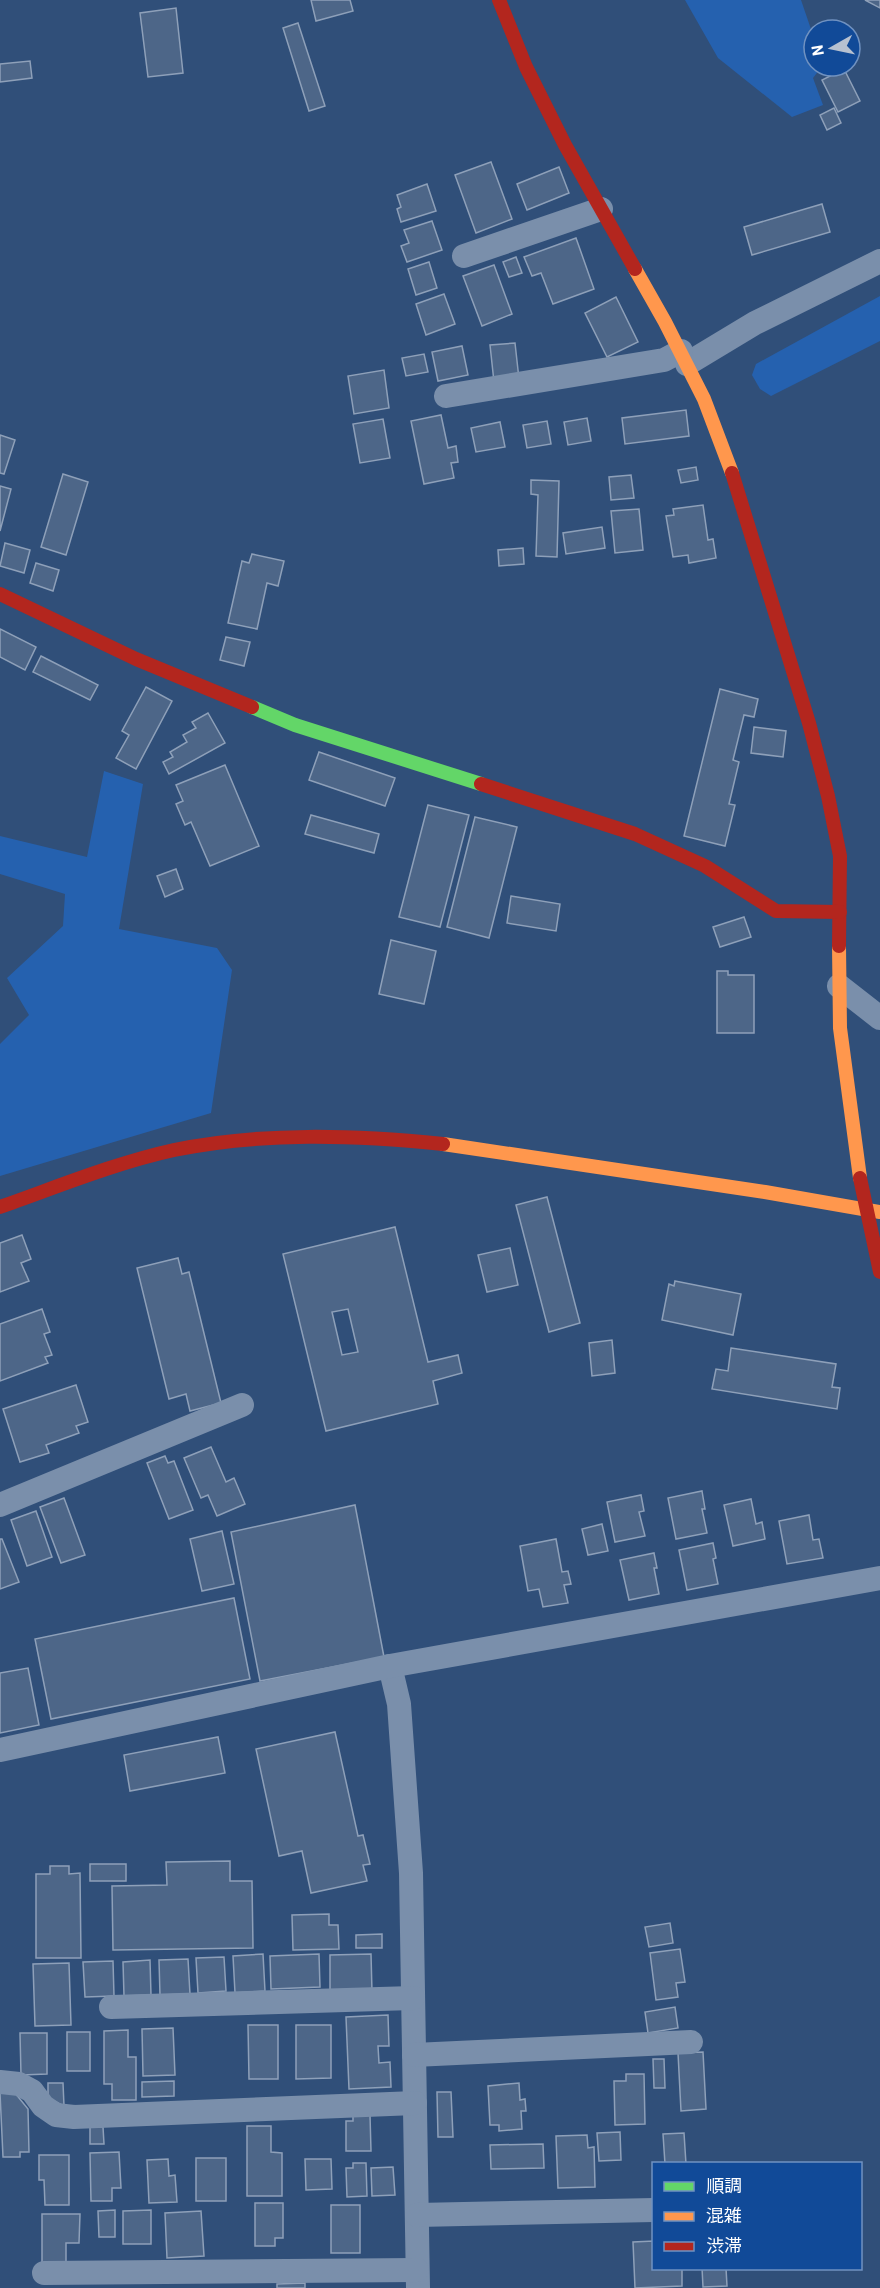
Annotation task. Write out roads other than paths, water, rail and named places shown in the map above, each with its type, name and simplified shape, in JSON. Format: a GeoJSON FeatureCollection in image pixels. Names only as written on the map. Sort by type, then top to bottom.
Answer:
{"type":"FeatureCollection","features":[{"type":"Feature","properties":{"kind":"street"},"geometry":{"type":"LineString","coordinates":[[499,0],[526,67],[565,145],[684,358],[704,399],[740,493],[809,723],[828,796],[840,856],[838,986],[845,1074],[857,1166],[873,1210],[880,1272]]}},
{"type":"Feature","properties":{"kind":"street"},"geometry":{"type":"LineString","coordinates":[[464,256],[601,209]]}},
{"type":"Feature","properties":{"kind":"street"},"geometry":{"type":"LineString","coordinates":[[446,396],[684,358],[880,261]]}},
{"type":"Feature","properties":{"kind":"street"},"geometry":{"type":"LineString","coordinates":[[0,594],[136,658],[295,725],[635,834],[705,866],[776,911],[840,912]]}},
{"type":"Feature","properties":{"kind":"street"},"geometry":{"type":"LineString","coordinates":[[838,986],[880,1018]]}},
{"type":"Feature","properties":{"kind":"street"},"geometry":{"type":"LineString","coordinates":[[0,1207],[114,1167],[176,1150],[250,1139],[327,1135],[404,1139],[504,1152],[873,1210]]}},
{"type":"Feature","properties":{"kind":"street"},"geometry":{"type":"LineString","coordinates":[[1,1500],[242,1405]]}},
{"type":"Feature","properties":{"kind":"street"},"geometry":{"type":"LineString","coordinates":[[0,1750],[390,1666],[880,1578]]}},
{"type":"Feature","properties":{"kind":"street"},"geometry":{"type":"LineString","coordinates":[[44,2273],[418,2279],[410,1850],[399,1704],[390,1666]]}},
{"type":"Feature","properties":{"kind":"street"},"geometry":{"type":"LineString","coordinates":[[111,2007],[413,1998]]}},
{"type":"Feature","properties":{"kind":"street"},"geometry":{"type":"LineString","coordinates":[[414,2055],[691,2042]]}},
{"type":"Feature","properties":{"kind":"street"},"geometry":{"type":"LineString","coordinates":[[0,2082],[19,2084],[32,2091],[43,2106],[56,2115],[74,2117],[415,2103]]}},
{"type":"Feature","properties":{"kind":"street"},"geometry":{"type":"LineString","coordinates":[[417,2215],[652,2210]]}}]}
